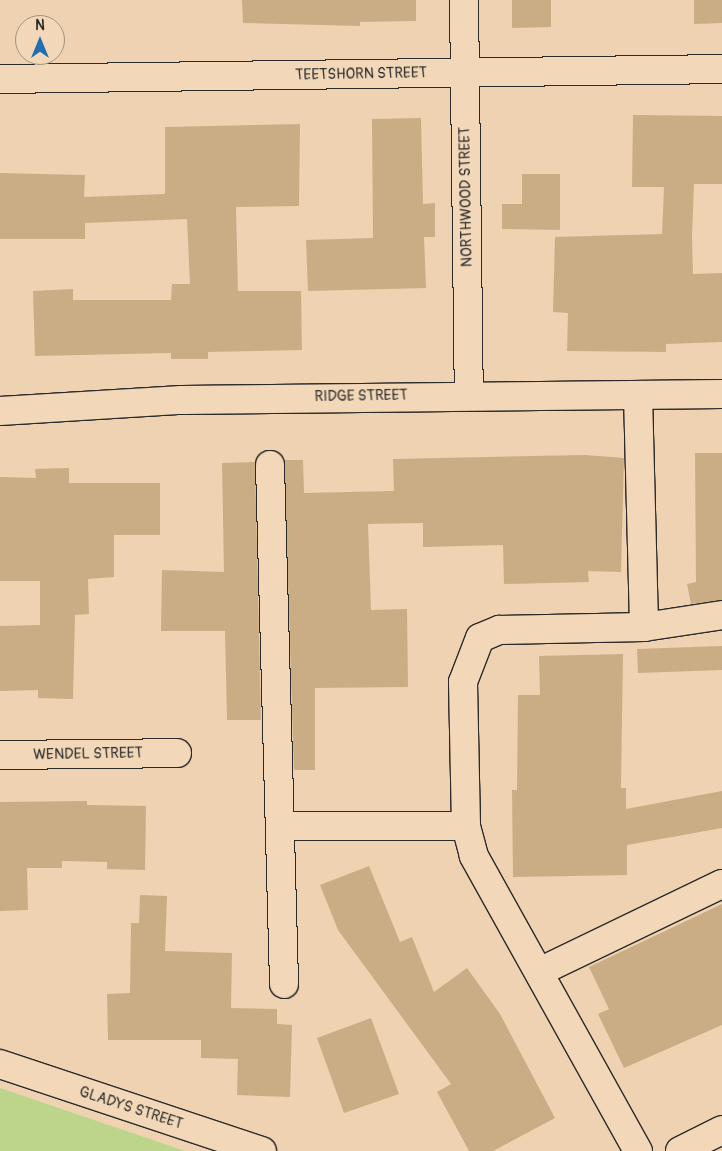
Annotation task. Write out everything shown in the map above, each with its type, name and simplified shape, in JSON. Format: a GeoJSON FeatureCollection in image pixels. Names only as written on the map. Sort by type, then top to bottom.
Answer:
{"type":"FeatureCollection","features":[{"type":"Feature","properties":{"kind":"street","name":"NORTHWOOD STREET"},"geometry":{"type":"LineString","coordinates":[[464,0],[469,394]]}},
{"type":"Feature","properties":{"kind":"street","name":"TEETSHORN STREET"},"geometry":{"type":"LineString","coordinates":[[0,79],[722,69]]}},
{"type":"Feature","properties":{"kind":"street","name":"RIDGE STREET"},"geometry":{"type":"LineString","coordinates":[[0,411],[182,400],[469,394],[722,394]]}},
{"type":"Feature","properties":{"kind":"street"},"geometry":{"type":"LineString","coordinates":[[638,394],[644,627]]}},
{"type":"Feature","properties":{"kind":"street"},"geometry":{"type":"LineString","coordinates":[[270,465],[284,984]]}},
{"type":"Feature","properties":{"kind":"street"},"geometry":{"type":"LineString","coordinates":[[638,1151],[474,856],[466,826],[463,682],[480,638],[499,630],[644,627],[722,615]]}},
{"type":"Feature","properties":{"kind":"street","name":"WENDEL STREET"},"geometry":{"type":"LineString","coordinates":[[0,755],[177,753]]}},
{"type":"Feature","properties":{"kind":"street"},"geometry":{"type":"LineString","coordinates":[[280,826],[466,826]]}},
{"type":"Feature","properties":{"kind":"street"},"geometry":{"type":"LineString","coordinates":[[539,972],[722,884]]}},
{"type":"Feature","properties":{"kind":"street","name":"GLADYS STREET"},"geometry":{"type":"LineString","coordinates":[[0,1064],[262,1151]]}},
{"type":"Feature","properties":{"kind":"street"},"geometry":{"type":"LineString","coordinates":[[680,1151],[722,1130]]}},
{"type":"Feature","properties":{"kind":"green space"},"geometry":{"type":"Polygon","coordinates":[[[0,1088],[185,1151],[0,1151],[0,1088]]]}},
{"type":"Feature","properties":{"kind":"building"},"geometry":{"type":"Polygon","coordinates":[[[242,0],[416,0],[416,21],[360,22],[360,26],[243,23],[242,0]]]}},
{"type":"Feature","properties":{"kind":"building"},"geometry":{"type":"Polygon","coordinates":[[[512,0],[551,0],[551,27],[512,28],[512,0]]]}},
{"type":"Feature","properties":{"kind":"building"},"geometry":{"type":"Polygon","coordinates":[[[694,0],[722,0],[722,23],[694,24],[694,0]]]}},
{"type":"Feature","properties":{"kind":"building"},"geometry":{"type":"Polygon","coordinates":[[[633,115],[722,116],[722,184],[694,184],[692,237],[693,274],[722,273],[722,342],[666,344],[666,352],[567,351],[568,313],[553,312],[555,237],[662,234],[664,187],[632,187],[633,115]]]}},
{"type":"Feature","properties":{"kind":"building"},"geometry":{"type":"Polygon","coordinates":[[[421,118],[423,204],[435,203],[435,237],[424,237],[426,288],[308,291],[306,240],[373,238],[372,119],[421,118]]]}},
{"type":"Feature","properties":{"kind":"building"},"geometry":{"type":"Polygon","coordinates":[[[300,124],[299,206],[236,207],[238,291],[301,291],[302,350],[208,352],[208,359],[171,359],[171,353],[35,356],[33,291],[73,289],[73,300],[171,300],[172,284],[190,284],[187,219],[85,223],[85,239],[0,239],[0,173],[85,175],[84,197],[165,194],[165,127],[300,124]]]}},
{"type":"Feature","properties":{"kind":"building"},"geometry":{"type":"Polygon","coordinates":[[[522,174],[560,174],[560,230],[502,229],[502,204],[522,204],[522,174]]]}},
{"type":"Feature","properties":{"kind":"building"},"geometry":{"type":"Polygon","coordinates":[[[695,453],[722,453],[722,600],[691,604],[687,584],[696,582],[695,453]]]}},
{"type":"Feature","properties":{"kind":"building"},"geometry":{"type":"Polygon","coordinates":[[[585,455],[624,458],[621,572],[588,571],[589,582],[504,584],[503,545],[423,547],[423,523],[368,524],[371,610],[407,609],[408,687],[315,688],[315,770],[294,770],[284,460],[303,460],[304,493],[394,491],[393,459],[585,455]]]}},
{"type":"Feature","properties":{"kind":"building"},"geometry":{"type":"Polygon","coordinates":[[[255,462],[261,720],[227,720],[225,631],[161,631],[162,570],[224,572],[222,463],[255,462]]]}},
{"type":"Feature","properties":{"kind":"building"},"geometry":{"type":"Polygon","coordinates":[[[69,468],[69,483],[160,483],[160,535],[114,535],[114,577],[88,579],[89,614],[75,615],[73,699],[38,698],[38,690],[0,691],[0,626],[40,625],[40,581],[0,581],[0,477],[36,478],[35,469],[69,468]]]}},
{"type":"Feature","properties":{"kind":"building"},"geometry":{"type":"Polygon","coordinates":[[[722,646],[722,670],[638,673],[637,649],[722,646]]]}},
{"type":"Feature","properties":{"kind":"building"},"geometry":{"type":"Polygon","coordinates":[[[623,654],[621,788],[626,788],[626,809],[722,791],[722,828],[627,845],[627,875],[513,877],[512,790],[517,790],[518,695],[540,695],[539,656],[623,654]]]}},
{"type":"Feature","properties":{"kind":"building"},"geometry":{"type":"Polygon","coordinates":[[[87,801],[87,805],[146,806],[145,870],[107,869],[107,862],[62,861],[62,868],[27,868],[28,910],[0,911],[0,802],[87,801]]]}},
{"type":"Feature","properties":{"kind":"building"},"geometry":{"type":"Polygon","coordinates":[[[369,866],[400,942],[412,937],[434,992],[467,968],[500,1014],[555,1118],[493,1151],[469,1151],[437,1092],[451,1084],[338,930],[320,885],[369,866]]]}},
{"type":"Feature","properties":{"kind":"building"},"geometry":{"type":"Polygon","coordinates":[[[140,895],[167,896],[165,951],[232,953],[231,1008],[277,1009],[277,1024],[292,1025],[290,1097],[237,1095],[238,1059],[201,1058],[201,1040],[108,1040],[107,994],[130,993],[131,923],[139,923],[140,895]]]}},
{"type":"Feature","properties":{"kind":"building"},"geometry":{"type":"Polygon","coordinates":[[[722,904],[722,1025],[624,1068],[598,1014],[609,1009],[589,967],[722,904]]]}},
{"type":"Feature","properties":{"kind":"building"},"geometry":{"type":"Polygon","coordinates":[[[371,1018],[399,1094],[344,1113],[317,1038],[371,1018]]]}}]}
